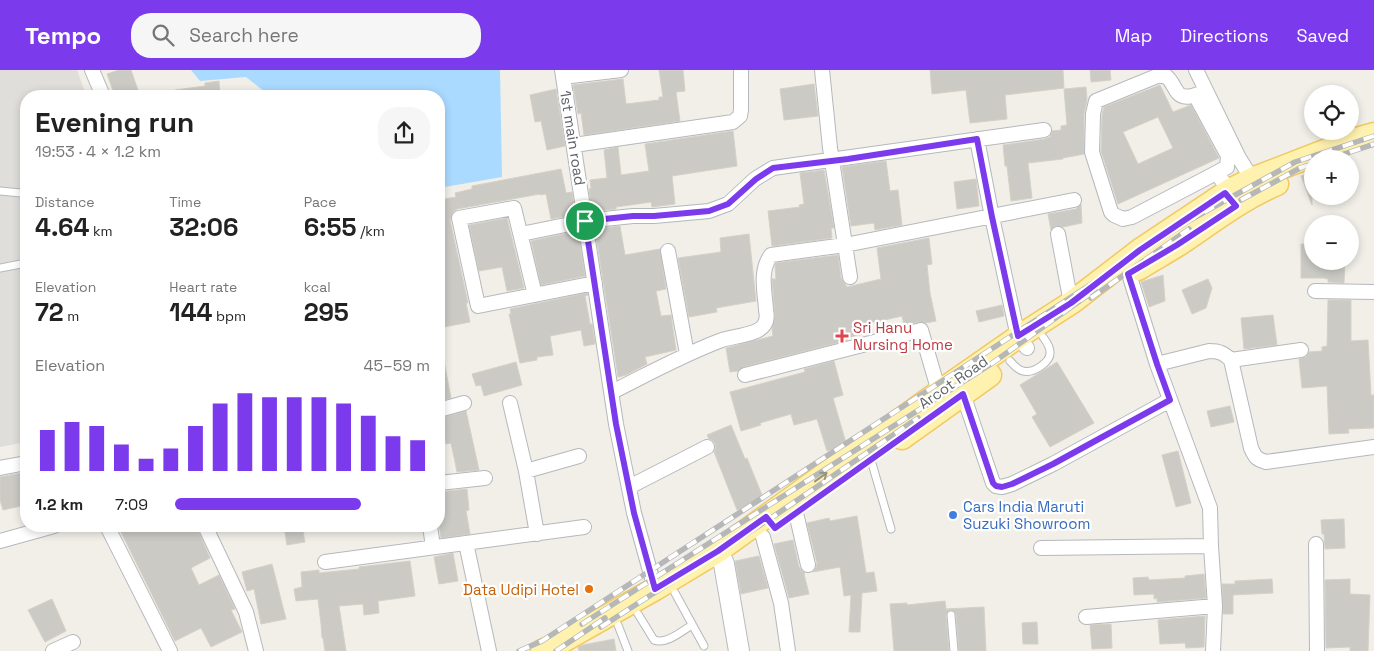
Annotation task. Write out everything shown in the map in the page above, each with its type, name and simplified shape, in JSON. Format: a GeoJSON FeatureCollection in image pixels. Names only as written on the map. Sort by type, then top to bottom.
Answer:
{"type":"FeatureCollection","features":[{"type":"Feature","properties":{"kind":"main road","name":"Arcot Road"},"geometry":{"type":"LineString","coordinates":[[542,651],[665,591],[721,558],[768,527],[865,445],[938,392],[1025,346],[1071,303],[1140,250],[1227,190],[1353,140],[1374,134]]}},
{"type":"Feature","properties":{"kind":"main road"},"geometry":{"type":"LineString","coordinates":[[1359,154],[1374,150]]}},
{"type":"Feature","properties":{"kind":"main road","name":"Arcot Road"},"geometry":{"type":"LineString","coordinates":[[768,527],[796,513],[865,445],[963,394],[1025,346],[1128,274],[1177,245],[1227,190],[1260,191],[1304,173]]}},
{"type":"Feature","properties":{"kind":"main road","name":"Arcot Road"},"geometry":{"type":"LineString","coordinates":[[568,651],[638,614],[665,591]]}},
{"type":"Feature","properties":{"kind":"street"},"geometry":{"type":"LineString","coordinates":[[92,70],[100,90]]}},
{"type":"Feature","properties":{"kind":"street"},"geometry":{"type":"LineString","coordinates":[[562,74],[621,70]]}},
{"type":"Feature","properties":{"kind":"street"},"geometry":{"type":"LineString","coordinates":[[574,145],[733,122],[740,116],[741,110],[741,70]]}},
{"type":"Feature","properties":{"kind":"street"},"geometry":{"type":"LineString","coordinates":[[822,70],[832,161],[850,277]]}},
{"type":"Feature","properties":{"kind":"street"},"geometry":{"type":"LineString","coordinates":[[1196,70],[1201,93],[1228,156],[1227,190],[1123,219],[1114,215],[1092,152],[1093,114],[1096,101],[1157,76],[1166,76],[1172,81],[1182,96],[1188,97],[1201,93]]}},
{"type":"Feature","properties":{"kind":"street","name":"1st main road"},"geometry":{"type":"LineString","coordinates":[[562,74],[612,392],[634,513],[665,591]]}},
{"type":"Feature","properties":{"kind":"street"},"geometry":{"type":"LineString","coordinates":[[1201,93],[1252,179]]}},
{"type":"Feature","properties":{"kind":"street"},"geometry":{"type":"LineString","coordinates":[[521,234],[585,221],[709,211],[728,204],[756,179],[773,168],[1044,130]]}},
{"type":"Feature","properties":{"kind":"street"},"geometry":{"type":"LineString","coordinates":[[977,139],[992,217],[1025,346]]}},
{"type":"Feature","properties":{"kind":"street"},"geometry":{"type":"LineString","coordinates":[[612,392],[687,354],[724,339],[758,331],[765,325],[767,316],[763,271],[770,255],[845,245],[1074,200]]}},
{"type":"Feature","properties":{"kind":"street"},"geometry":{"type":"LineString","coordinates":[[535,295],[514,208],[459,218],[478,306],[535,295],[595,283]]}},
{"type":"Feature","properties":{"kind":"street"},"geometry":{"type":"LineString","coordinates":[[1058,234],[1071,303]]}},
{"type":"Feature","properties":{"kind":"street"},"geometry":{"type":"LineString","coordinates":[[668,251],[687,354]]}},
{"type":"Feature","properties":{"kind":"street"},"geometry":{"type":"LineString","coordinates":[[1128,274],[1157,364],[1210,508],[1215,606],[1213,651]]}},
{"type":"Feature","properties":{"kind":"street"},"geometry":{"type":"LineString","coordinates":[[1315,291],[1374,292]]}},
{"type":"Feature","properties":{"kind":"street"},"geometry":{"type":"LineString","coordinates":[[745,375],[920,330],[938,392]]}},
{"type":"Feature","properties":{"kind":"street"},"geometry":{"type":"LineString","coordinates":[[1231,360],[1301,350]]}},
{"type":"Feature","properties":{"kind":"street"},"geometry":{"type":"LineString","coordinates":[[1157,364],[1209,351],[1224,353],[1231,360],[1252,448],[1255,457],[1260,460],[1266,462],[1374,447]]}},
{"type":"Feature","properties":{"kind":"street"},"geometry":{"type":"LineString","coordinates":[[963,394],[993,483],[996,486],[1002,487],[1053,464],[1170,400]]}},
{"type":"Feature","properties":{"kind":"street"},"geometry":{"type":"LineString","coordinates":[[445,408],[464,403]]}},
{"type":"Feature","properties":{"kind":"street"},"geometry":{"type":"LineString","coordinates":[[510,403],[538,534]]}},
{"type":"Feature","properties":{"kind":"street"},"geometry":{"type":"LineString","coordinates":[[629,487],[707,447]]}},
{"type":"Feature","properties":{"kind":"street"},"geometry":{"type":"LineString","coordinates":[[526,471],[579,456]]}},
{"type":"Feature","properties":{"kind":"street"},"geometry":{"type":"LineString","coordinates":[[0,468],[20,464]]}},
{"type":"Feature","properties":{"kind":"street"},"geometry":{"type":"LineString","coordinates":[[445,482],[485,478]]}},
{"type":"Feature","properties":{"kind":"street"},"geometry":{"type":"LineString","coordinates":[[796,513],[808,565]]}},
{"type":"Feature","properties":{"kind":"street"},"geometry":{"type":"LineString","coordinates":[[325,562],[584,527]]}},
{"type":"Feature","properties":{"kind":"street"},"geometry":{"type":"LineString","coordinates":[[768,527],[788,651]]}},
{"type":"Feature","properties":{"kind":"street"},"geometry":{"type":"LineString","coordinates":[[0,541],[32,532]]}},
{"type":"Feature","properties":{"kind":"street"},"geometry":{"type":"LineString","coordinates":[[110,532],[170,651]]}},
{"type":"Feature","properties":{"kind":"street"},"geometry":{"type":"LineString","coordinates":[[208,532],[246,612],[256,651]]}},
{"type":"Feature","properties":{"kind":"street"},"geometry":{"type":"LineString","coordinates":[[431,532],[433,547]]}},
{"type":"Feature","properties":{"kind":"street"},"geometry":{"type":"LineString","coordinates":[[466,543],[489,651]]}},
{"type":"Feature","properties":{"kind":"street"},"geometry":{"type":"LineString","coordinates":[[1316,544],[1317,651]]}},
{"type":"Feature","properties":{"kind":"street"},"geometry":{"type":"LineString","coordinates":[[1041,548],[1211,546]]}},
{"type":"Feature","properties":{"kind":"street"},"geometry":{"type":"LineString","coordinates":[[721,558],[739,651]]}},
{"type":"Feature","properties":{"kind":"street"},"geometry":{"type":"LineString","coordinates":[[1086,617],[1215,606]]}},
{"type":"Feature","properties":{"kind":"street"},"geometry":{"type":"LineString","coordinates":[[53,651],[73,642]]}},
{"type":"Feature","properties":{"kind":"lane"},"geometry":{"type":"LineString","coordinates":[[0,191],[20,193]]}},
{"type":"Feature","properties":{"kind":"lane"},"geometry":{"type":"LineString","coordinates":[[0,268],[20,264]]}},
{"type":"Feature","properties":{"kind":"lane"},"geometry":{"type":"LineString","coordinates":[[865,445],[891,529]]}},
{"type":"Feature","properties":{"kind":"lane"},"geometry":{"type":"LineString","coordinates":[[665,591],[692,625],[704,646]]}},
{"type":"Feature","properties":{"kind":"lane"},"geometry":{"type":"LineString","coordinates":[[638,614],[654,640],[658,642],[668,639],[692,625]]}},
{"type":"Feature","properties":{"kind":"lane"},"geometry":{"type":"LineString","coordinates":[[951,615],[954,651]]}},
{"type":"Feature","properties":{"kind":"lane"},"geometry":{"type":"LineString","coordinates":[[618,625],[628,651]]}},
{"type":"Feature","properties":{"kind":"shaded area"},"geometry":{"type":"Polygon","coordinates":[[[0,70],[77,70],[84,90],[20,90],[20,443],[0,447],[0,70]]]}},
{"type":"Feature","properties":{"kind":"water"},"geometry":{"type":"Polygon","coordinates":[[[191,70],[500,70],[502,177],[445,187],[445,90],[262,90],[246,77],[200,81],[191,70]]]}},
{"type":"Feature","properties":{"kind":"building"},"geometry":{"type":"Polygon","coordinates":[[[119,70],[131,70],[138,90],[113,90],[107,74],[119,70]]]}},
{"type":"Feature","properties":{"kind":"building"},"geometry":{"type":"Polygon","coordinates":[[[659,70],[683,70],[685,91],[676,92],[680,121],[584,135],[581,113],[578,114],[573,85],[623,79],[626,104],[659,100],[659,97],[663,97],[659,70]]]}},
{"type":"Feature","properties":{"kind":"building"},"geometry":{"type":"Polygon","coordinates":[[[930,70],[1063,70],[1064,88],[1005,95],[1007,119],[970,123],[966,90],[932,94],[930,70]]]}},
{"type":"Feature","properties":{"kind":"building"},"geometry":{"type":"Polygon","coordinates":[[[1090,70],[1110,70],[1111,80],[1091,82],[1090,70]]]}},
{"type":"Feature","properties":{"kind":"building"},"geometry":{"type":"Polygon","coordinates":[[[219,81],[220,90],[175,90],[205,86],[205,83],[219,81]]]}},
{"type":"Feature","properties":{"kind":"building"},"geometry":{"type":"Polygon","coordinates":[[[814,84],[818,116],[784,120],[780,89],[814,84]]]}},
{"type":"Feature","properties":{"kind":"building"},"geometry":{"type":"Polygon","coordinates":[[[1160,85],[1173,112],[1191,105],[1219,158],[1118,204],[1101,151],[1104,107],[1160,85]],[[1158,117],[1123,132],[1138,164],[1173,148],[1158,117]]]}},
{"type":"Feature","properties":{"kind":"building"},"geometry":{"type":"Polygon","coordinates":[[[1086,87],[1084,154],[1063,159],[1028,163],[1032,198],[1011,201],[1003,145],[1045,139],[1050,137],[1052,131],[1061,130],[1061,126],[1067,125],[1064,89],[1086,87]]]}},
{"type":"Feature","properties":{"kind":"building"},"geometry":{"type":"Polygon","coordinates":[[[556,89],[565,146],[547,150],[541,121],[535,122],[530,95],[556,89]]]}},
{"type":"Feature","properties":{"kind":"building"},"geometry":{"type":"Polygon","coordinates":[[[733,131],[737,166],[672,176],[675,204],[652,207],[651,202],[616,207],[616,209],[592,211],[589,189],[591,188],[590,180],[607,178],[604,150],[618,147],[621,175],[649,171],[645,144],[733,131]]]}},
{"type":"Feature","properties":{"kind":"building"},"geometry":{"type":"Polygon","coordinates":[[[886,161],[890,191],[898,190],[902,225],[875,230],[874,223],[851,226],[842,167],[886,161]]]}},
{"type":"Feature","properties":{"kind":"building"},"geometry":{"type":"Polygon","coordinates":[[[561,169],[566,193],[572,192],[575,214],[551,219],[546,194],[457,209],[453,212],[450,220],[468,303],[466,303],[470,322],[445,327],[445,199],[456,197],[455,193],[472,189],[472,186],[561,169]]]}},
{"type":"Feature","properties":{"kind":"building"},"geometry":{"type":"Polygon","coordinates":[[[824,170],[834,228],[831,228],[832,238],[772,246],[768,211],[800,207],[799,205],[804,204],[800,173],[824,170]]]}},
{"type":"Feature","properties":{"kind":"building"},"geometry":{"type":"Polygon","coordinates":[[[976,179],[979,206],[957,209],[954,182],[976,179]]]}},
{"type":"Feature","properties":{"kind":"building"},"geometry":{"type":"Polygon","coordinates":[[[1081,204],[1082,223],[1063,227],[1056,226],[1051,230],[1048,214],[1076,209],[1081,204]]]}},
{"type":"Feature","properties":{"kind":"building"},"geometry":{"type":"Polygon","coordinates":[[[507,218],[524,288],[507,291],[502,267],[479,271],[469,225],[507,218]]]}},
{"type":"Feature","properties":{"kind":"building"},"geometry":{"type":"Polygon","coordinates":[[[620,226],[625,255],[660,249],[666,289],[656,291],[661,316],[671,315],[676,350],[645,357],[647,364],[618,377],[595,229],[620,226]]]}},
{"type":"Feature","properties":{"kind":"building"},"geometry":{"type":"Polygon","coordinates":[[[578,231],[585,276],[541,285],[531,241],[578,231]]]}},
{"type":"Feature","properties":{"kind":"building"},"geometry":{"type":"Polygon","coordinates":[[[749,234],[756,301],[716,308],[717,312],[689,317],[678,258],[721,252],[720,238],[749,234]]]}},
{"type":"Feature","properties":{"kind":"building"},"geometry":{"type":"Polygon","coordinates":[[[929,238],[932,264],[927,265],[936,321],[904,325],[902,316],[871,323],[872,332],[730,372],[726,348],[773,336],[772,329],[775,316],[772,279],[776,279],[776,263],[838,255],[841,278],[847,287],[881,279],[877,248],[929,238]]]}},
{"type":"Feature","properties":{"kind":"building"},"geometry":{"type":"Polygon","coordinates":[[[1301,244],[1304,244],[1304,270],[1345,270],[1344,283],[1328,282],[1328,279],[1324,278],[1301,278],[1301,244]]]}},
{"type":"Feature","properties":{"kind":"building"},"geometry":{"type":"Polygon","coordinates":[[[1163,275],[1165,301],[1149,307],[1141,282],[1163,275]]]}},
{"type":"Feature","properties":{"kind":"building"},"geometry":{"type":"Polygon","coordinates":[[[1208,279],[1212,288],[1206,308],[1192,314],[1182,290],[1208,279]]]}},
{"type":"Feature","properties":{"kind":"building"},"geometry":{"type":"Polygon","coordinates":[[[587,293],[588,295],[585,296],[595,344],[584,346],[581,330],[550,336],[553,355],[537,357],[537,360],[520,363],[509,314],[511,314],[510,309],[587,293]]]}},
{"type":"Feature","properties":{"kind":"building"},"geometry":{"type":"Polygon","coordinates":[[[1328,300],[1351,300],[1351,341],[1368,340],[1371,395],[1374,395],[1374,428],[1348,429],[1349,433],[1329,434],[1327,386],[1302,388],[1299,359],[1306,357],[1309,352],[1322,351],[1322,347],[1327,346],[1328,300]]]}},
{"type":"Feature","properties":{"kind":"building"},"geometry":{"type":"Polygon","coordinates":[[[1002,305],[1004,316],[979,322],[976,311],[1002,305]]]}},
{"type":"Feature","properties":{"kind":"building"},"geometry":{"type":"Polygon","coordinates":[[[1273,315],[1277,345],[1244,349],[1241,318],[1273,315]]]}},
{"type":"Feature","properties":{"kind":"building"},"geometry":{"type":"Polygon","coordinates":[[[834,361],[843,395],[833,398],[846,443],[827,451],[817,419],[794,425],[791,414],[741,431],[730,392],[805,372],[804,369],[834,361]]]}},
{"type":"Feature","properties":{"kind":"building"},"geometry":{"type":"Polygon","coordinates":[[[516,362],[522,385],[484,396],[481,385],[476,386],[472,374],[516,362]]]}},
{"type":"Feature","properties":{"kind":"building"},"geometry":{"type":"Polygon","coordinates":[[[1057,362],[1094,423],[1050,447],[1032,417],[1037,414],[1020,385],[1057,362]]]}},
{"type":"Feature","properties":{"kind":"building"},"geometry":{"type":"Polygon","coordinates":[[[445,366],[451,398],[445,400],[445,366]]]}},
{"type":"Feature","properties":{"kind":"building"},"geometry":{"type":"Polygon","coordinates":[[[1230,406],[1234,422],[1211,427],[1207,411],[1230,406]]]}},
{"type":"Feature","properties":{"kind":"building"},"geometry":{"type":"Polygon","coordinates":[[[466,411],[479,470],[457,472],[451,443],[446,444],[445,417],[466,411]]]}},
{"type":"Feature","properties":{"kind":"building"},"geometry":{"type":"Polygon","coordinates":[[[731,425],[764,500],[737,510],[714,452],[716,448],[715,443],[707,435],[731,425]]]}},
{"type":"Feature","properties":{"kind":"building"},"geometry":{"type":"Polygon","coordinates":[[[1178,451],[1191,503],[1176,507],[1162,455],[1178,451]]]}},
{"type":"Feature","properties":{"kind":"building"},"geometry":{"type":"Polygon","coordinates":[[[20,473],[20,506],[3,510],[0,500],[0,477],[20,473]]]}},
{"type":"Feature","properties":{"kind":"building"},"geometry":{"type":"Polygon","coordinates":[[[467,489],[469,510],[466,511],[470,534],[441,538],[440,532],[445,532],[445,491],[467,489]]]}},
{"type":"Feature","properties":{"kind":"building"},"geometry":{"type":"Polygon","coordinates":[[[857,516],[866,573],[874,572],[877,591],[862,593],[860,632],[849,632],[851,595],[844,596],[840,567],[813,572],[817,563],[807,523],[829,518],[830,521],[857,516]]]}},
{"type":"Feature","properties":{"kind":"building"},"geometry":{"type":"Polygon","coordinates":[[[1344,519],[1345,548],[1325,549],[1321,520],[1344,519]]]}},
{"type":"Feature","properties":{"kind":"building"},"geometry":{"type":"Polygon","coordinates":[[[121,532],[199,532],[210,558],[191,568],[199,585],[219,575],[235,609],[231,610],[242,632],[211,647],[201,628],[175,641],[121,532]]]}},
{"type":"Feature","properties":{"kind":"building"},"geometry":{"type":"Polygon","coordinates":[[[285,532],[303,532],[305,542],[287,545],[285,532]]]}},
{"type":"Feature","properties":{"kind":"building"},"geometry":{"type":"Polygon","coordinates":[[[793,540],[799,567],[805,573],[809,594],[789,598],[774,544],[793,540]]]}},
{"type":"Feature","properties":{"kind":"building"},"geometry":{"type":"Polygon","coordinates":[[[453,553],[458,581],[439,584],[434,557],[453,553]]]}},
{"type":"Feature","properties":{"kind":"building"},"geometry":{"type":"Polygon","coordinates":[[[759,556],[768,588],[741,594],[735,561],[759,556]]]}},
{"type":"Feature","properties":{"kind":"building"},"geometry":{"type":"Polygon","coordinates":[[[410,561],[415,596],[378,601],[379,613],[364,615],[363,604],[339,606],[346,651],[325,651],[318,599],[296,601],[294,589],[302,587],[301,572],[319,570],[319,573],[359,569],[359,567],[410,561]]]}},
{"type":"Feature","properties":{"kind":"building"},"geometry":{"type":"Polygon","coordinates":[[[272,564],[286,619],[261,624],[254,589],[247,591],[242,572],[272,564]]]}},
{"type":"Feature","properties":{"kind":"building"},"geometry":{"type":"Polygon","coordinates":[[[1204,574],[1206,598],[1157,602],[1157,598],[1154,599],[1154,594],[1134,595],[1133,578],[1148,577],[1149,580],[1185,578],[1185,576],[1204,574]]]}},
{"type":"Feature","properties":{"kind":"building"},"geometry":{"type":"Polygon","coordinates":[[[1272,579],[1273,593],[1233,595],[1233,614],[1223,614],[1222,584],[1235,584],[1235,581],[1272,579]]]}},
{"type":"Feature","properties":{"kind":"building"},"geometry":{"type":"Polygon","coordinates":[[[1350,579],[1350,594],[1370,595],[1368,651],[1350,651],[1350,647],[1326,648],[1325,580],[1350,579]]]}},
{"type":"Feature","properties":{"kind":"building"},"geometry":{"type":"Polygon","coordinates":[[[52,599],[66,631],[45,642],[28,610],[52,599]]]}},
{"type":"Feature","properties":{"kind":"building"},"geometry":{"type":"Polygon","coordinates":[[[945,601],[946,609],[984,607],[986,651],[959,651],[956,615],[951,610],[946,615],[949,651],[894,651],[890,604],[907,603],[907,605],[945,601]]]}},
{"type":"Feature","properties":{"kind":"building"},"geometry":{"type":"Polygon","coordinates":[[[1205,616],[1204,647],[1186,648],[1185,643],[1160,644],[1158,620],[1205,616]]]}},
{"type":"Feature","properties":{"kind":"building"},"geometry":{"type":"Polygon","coordinates":[[[1037,622],[1038,644],[1023,644],[1022,623],[1037,622]]]}},
{"type":"Feature","properties":{"kind":"building"},"geometry":{"type":"Polygon","coordinates":[[[1111,624],[1112,648],[1092,649],[1090,625],[1111,624]]]}},
{"type":"Feature","properties":{"kind":"building"},"geometry":{"type":"Polygon","coordinates":[[[614,639],[616,651],[579,651],[578,647],[583,645],[614,639]]]}},
{"type":"Feature","properties":{"kind":"railway"},"geometry":{"type":"LineString","coordinates":[[519,651],[542,641],[1190,220],[1295,162],[1374,136]]}},
{"type":"Feature","properties":{"kind":"railway"},"geometry":{"type":"LineString","coordinates":[[1356,150],[1374,144]]}},
{"type":"Feature","properties":{"kind":"railway"},"geometry":{"type":"LineString","coordinates":[[1241,200],[1304,167]]}},
{"type":"Feature","properties":{"kind":"railway"},"geometry":{"type":"LineString","coordinates":[[1091,298],[1189,229]]}},
{"type":"Feature","properties":{"kind":"railway"},"geometry":{"type":"LineString","coordinates":[[582,624],[991,364],[1095,290]]}},
{"type":"Feature","properties":{"kind":"railway"},"geometry":{"type":"LineString","coordinates":[[601,627],[774,516],[918,418]]}},
{"type":"Feature","properties":{"kind":"railway"},"geometry":{"type":"LineString","coordinates":[[556,651],[605,618]]}},
{"type":"Feature","properties":{"kind":"place","name":"Sri Hanu Nursing Home"},"geometry":{"type":"Point","coordinates":[842,336]}},
{"type":"Feature","properties":{"kind":"place","name":"Cars India Maruti Suzuki Showroom"},"geometry":{"type":"Point","coordinates":[953,515]}},
{"type":"Feature","properties":{"kind":"place","name":"Data Udipi Hotel"},"geometry":{"type":"Point","coordinates":[589,589]}},
{"type":"Feature","properties":{"kind":"route"},"geometry":{"type":"LineString","coordinates":[[977,139],[1018,336],[1071,303],[1140,250],[1225,193],[1236,206],[1177,245],[1128,274],[1170,400],[1053,464],[1002,487],[996,486],[993,483],[963,394],[775,528],[766,517],[718,551],[655,589],[634,513],[616,424],[585,221],[709,211],[728,204],[756,179],[773,168],[848,159],[977,139]]}}]}
